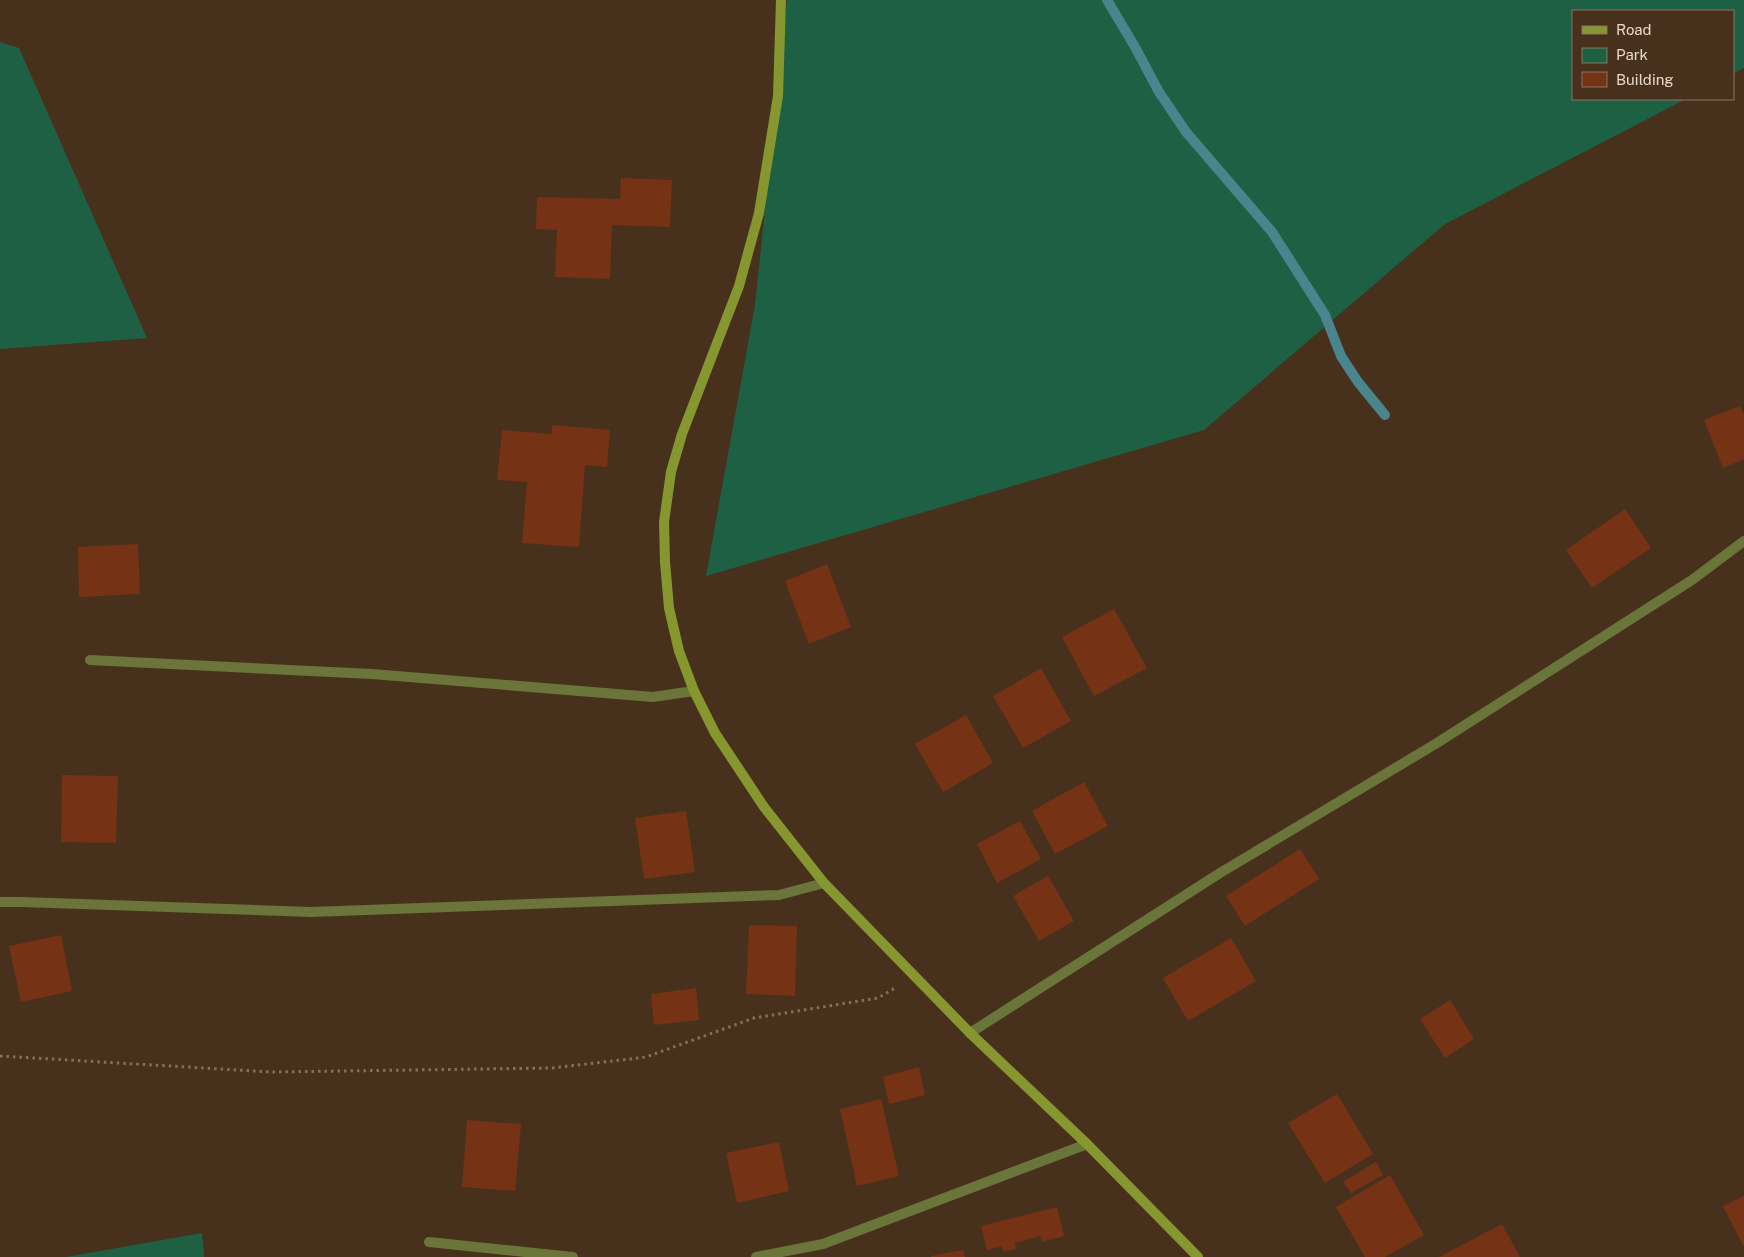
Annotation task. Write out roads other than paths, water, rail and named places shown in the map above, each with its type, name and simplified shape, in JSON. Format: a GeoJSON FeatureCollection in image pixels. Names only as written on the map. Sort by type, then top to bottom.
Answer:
{"type":"FeatureCollection","features":[{"type":"Feature","properties":{"kind":"street"},"geometry":{"type":"LineString","coordinates":[[781,0],[778,96],[759,213],[739,286],[682,434],[671,472],[664,522],[669,608],[679,651],[694,691],[715,733],[764,807],[824,883],[914,977],[970,1033],[1088,1144],[1198,1257]]}},
{"type":"Feature","properties":{"kind":"lane"},"geometry":{"type":"LineString","coordinates":[[970,1033],[1220,873],[1437,743],[1692,580],[1744,541]]}},
{"type":"Feature","properties":{"kind":"lane"},"geometry":{"type":"LineString","coordinates":[[90,660],[372,674],[653,697],[694,691]]}},
{"type":"Feature","properties":{"kind":"lane"},"geometry":{"type":"LineString","coordinates":[[0,902],[311,912],[779,895],[824,883]]}},
{"type":"Feature","properties":{"kind":"lane"},"geometry":{"type":"LineString","coordinates":[[756,1257],[823,1244],[1088,1144]]}},
{"type":"Feature","properties":{"kind":"lane"},"geometry":{"type":"LineString","coordinates":[[429,1242],[573,1257]]}},
{"type":"Feature","properties":{"kind":"waterway"},"geometry":{"type":"LineString","coordinates":[[1107,0],[1159,92],[1186,132],[1272,232],[1325,315],[1341,356],[1358,382],[1385,415]]}}]}
